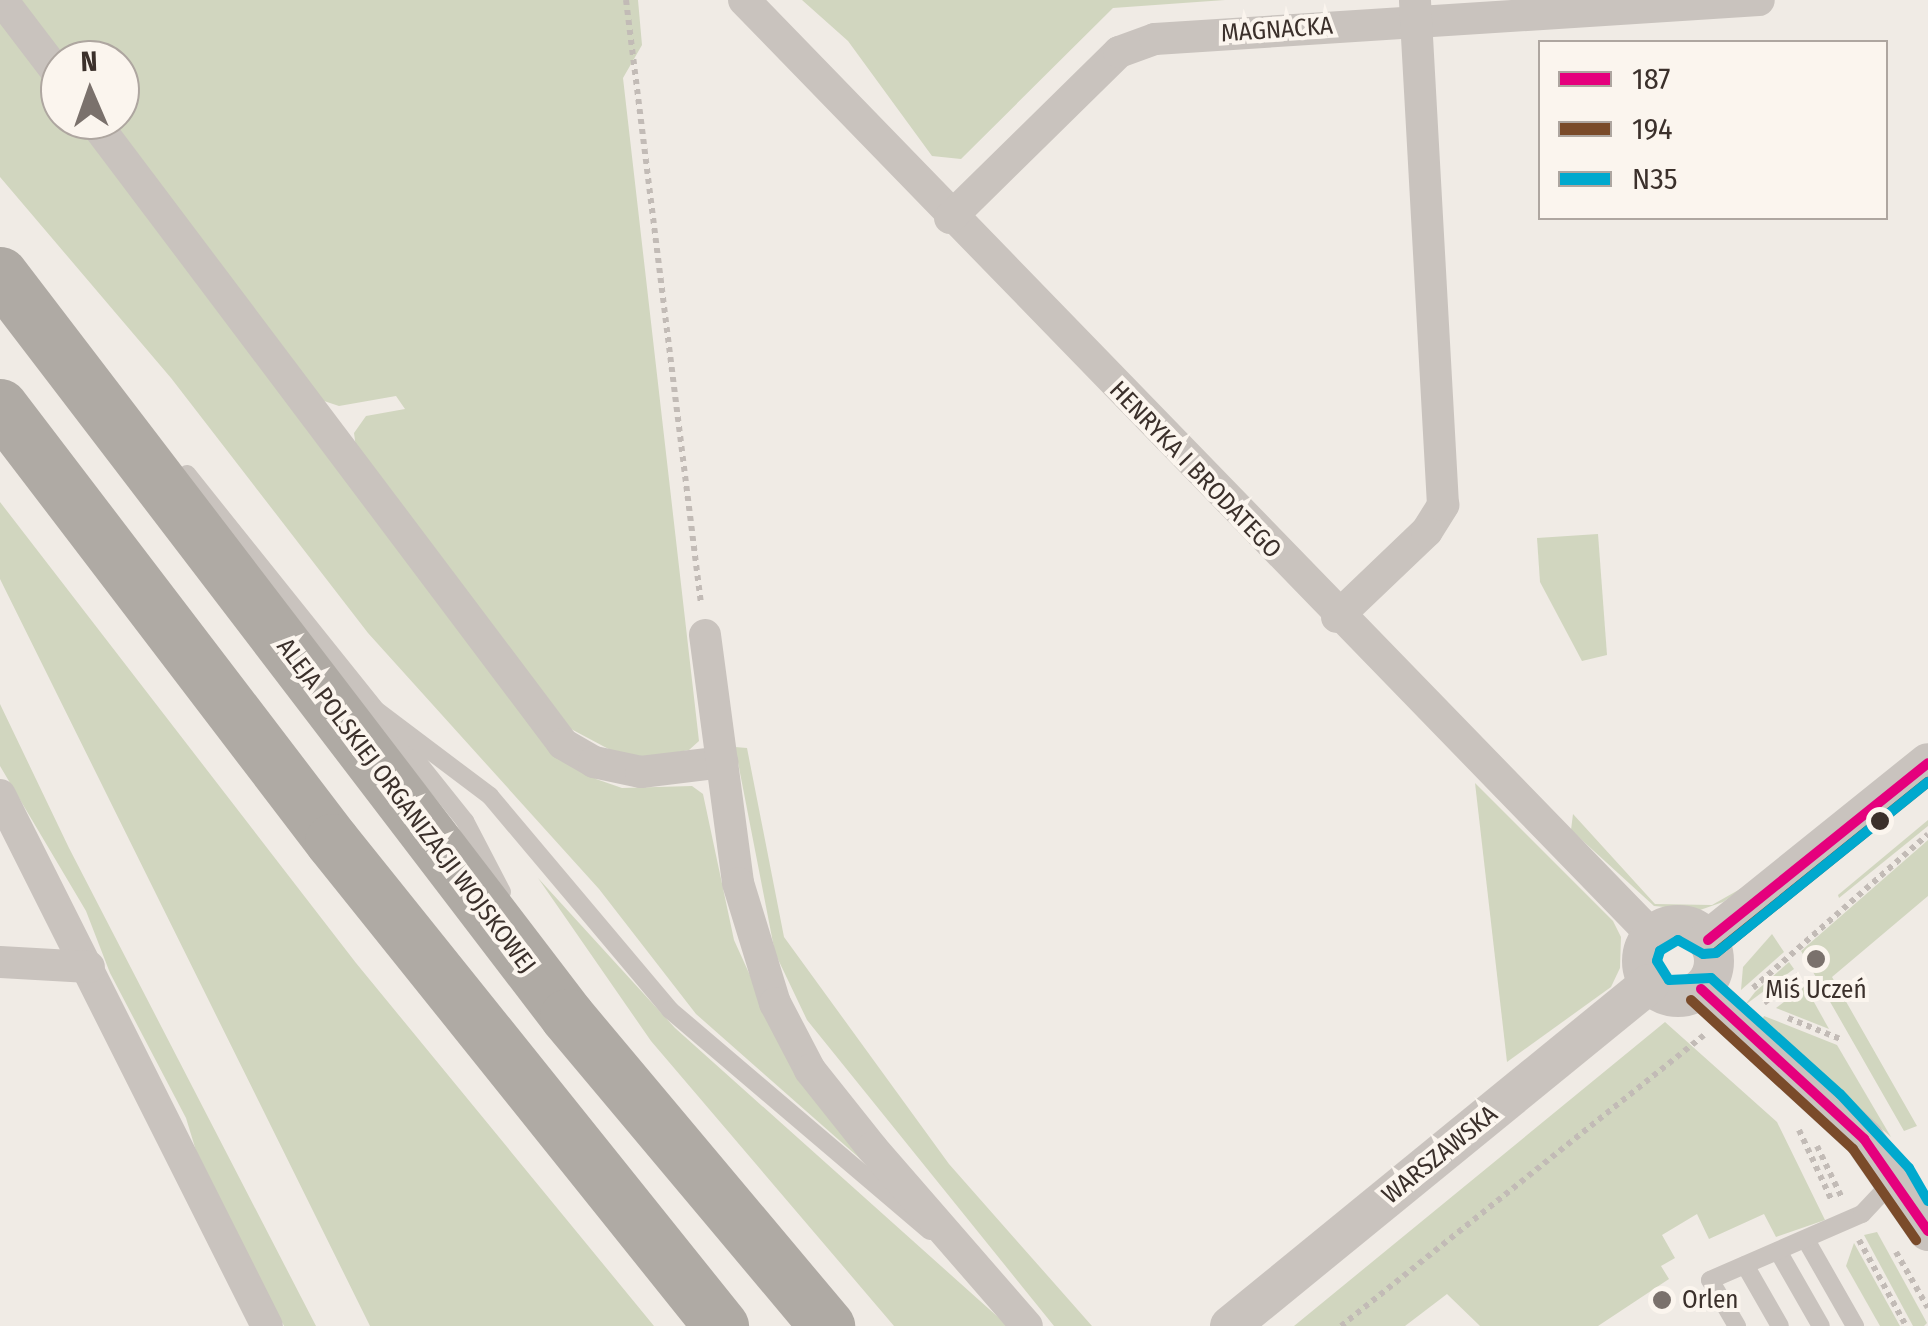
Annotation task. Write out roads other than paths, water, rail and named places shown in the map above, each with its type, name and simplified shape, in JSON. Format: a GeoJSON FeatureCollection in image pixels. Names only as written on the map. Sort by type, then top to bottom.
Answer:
{"type":"FeatureCollection","features":[{"type":"Feature","properties":{"kind":"highway","name":"ALEJA POLSKIEJ ORGANIZACJI WOJSKOWEJ"},"geometry":{"type":"LineString","coordinates":[[0,274],[567,1016],[826,1326]]}},
{"type":"Feature","properties":{"kind":"highway"},"geometry":{"type":"LineString","coordinates":[[0,406],[401,929],[721,1326]]}},
{"type":"Feature","properties":{"kind":"street"},"geometry":{"type":"LineString","coordinates":[[2,0],[40,50]]}},
{"type":"Feature","properties":{"kind":"street","name":"HENRYKA I BRODATEGO"},"geometry":{"type":"LineString","coordinates":[[744,0],[1337,617],[1652,935]]}},
{"type":"Feature","properties":{"kind":"street","name":"MAGNACKA"},"geometry":{"type":"LineString","coordinates":[[950,218],[1119,52],[1154,38],[1416,10],[1759,0]]}},
{"type":"Feature","properties":{"kind":"street"},"geometry":{"type":"LineString","coordinates":[[1337,617],[1427,531],[1444,505],[1416,10]]}},
{"type":"Feature","properties":{"kind":"street"},"geometry":{"type":"LineString","coordinates":[[108,140],[564,744],[594,762],[641,772],[722,762]]}},
{"type":"Feature","properties":{"kind":"street"},"geometry":{"type":"LineString","coordinates":[[705,636],[738,883],[775,1003],[810,1070],[1027,1326]]}},
{"type":"Feature","properties":{"kind":"street"},"geometry":{"type":"LineString","coordinates":[[1708,940],[1928,762]]}},
{"type":"Feature","properties":{"kind":"street"},"geometry":{"type":"LineString","coordinates":[[0,795],[267,1326]]}},
{"type":"Feature","properties":{"kind":"street"},"geometry":{"type":"LineString","coordinates":[[1681,924],[1708,940],[1714,966],[1701,989],[1674,998],[1650,984],[1641,964],[1652,935],[1681,924]]}},
{"type":"Feature","properties":{"kind":"street"},"geometry":{"type":"LineString","coordinates":[[0,962],[89,966]]}},
{"type":"Feature","properties":{"kind":"street","name":"WARSZAWSKA"},"geometry":{"type":"LineString","coordinates":[[1230,1326],[1650,984]]}},
{"type":"Feature","properties":{"kind":"street"},"geometry":{"type":"LineString","coordinates":[[1701,989],[1829,1104],[1917,1204]]}},
{"type":"Feature","properties":{"kind":"lane"},"geometry":{"type":"LineString","coordinates":[[84,382],[164,448],[465,821],[567,1016]]}},
{"type":"Feature","properties":{"kind":"lane"},"geometry":{"type":"LineString","coordinates":[[376,710],[490,796],[670,1010],[900,1211],[964,1253]]}},
{"type":"Feature","properties":{"kind":"lane"},"geometry":{"type":"LineString","coordinates":[[1737,1326],[1710,1280],[1855,1218],[1917,1204]]}},
{"type":"Feature","properties":{"kind":"lane"},"geometry":{"type":"LineString","coordinates":[[1806,1240],[1856,1326]]}},
{"type":"Feature","properties":{"kind":"lane"},"geometry":{"type":"LineString","coordinates":[[1778,1251],[1821,1326]]}},
{"type":"Feature","properties":{"kind":"lane"},"geometry":{"type":"LineString","coordinates":[[1745,1265],[1780,1326]]}},
{"type":"Feature","properties":{"kind":"place","name":"Miś Uczeń"},"geometry":{"type":"Point","coordinates":[1816,959]}},
{"type":"Feature","properties":{"kind":"place","name":"Orlen"},"geometry":{"type":"Point","coordinates":[1662,1300]}}]}
